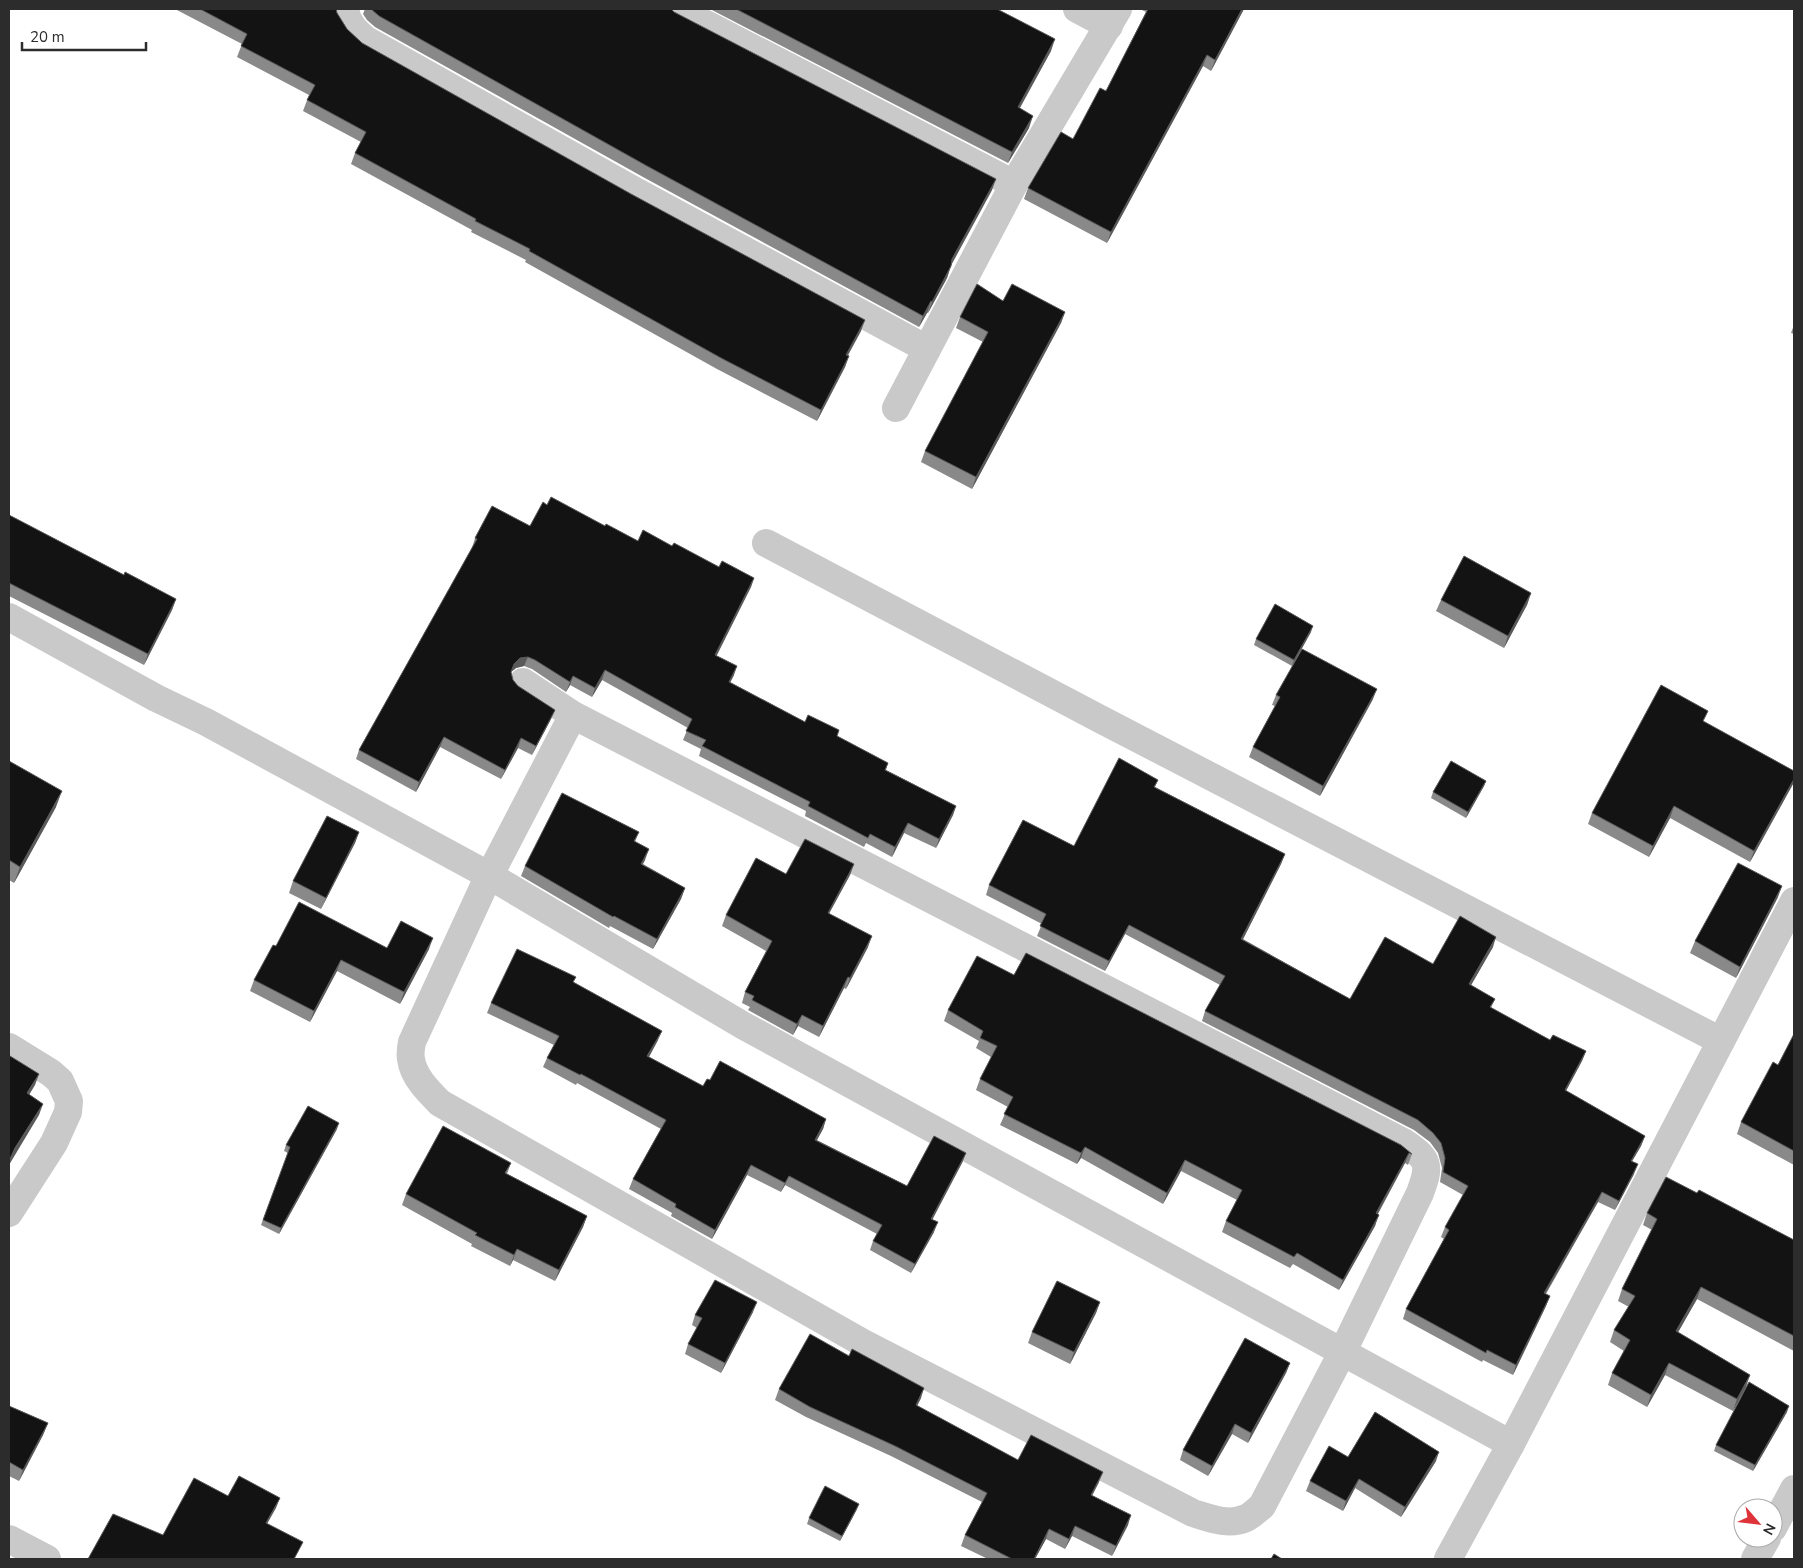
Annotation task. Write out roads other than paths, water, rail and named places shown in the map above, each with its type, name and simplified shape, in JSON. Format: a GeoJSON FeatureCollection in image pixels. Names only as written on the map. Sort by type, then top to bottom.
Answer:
{"type":"FeatureCollection","features":[{"type":"Feature","properties":{"kind":"street"},"geometry":{"type":"LineString","coordinates":[[345,9],[347,18],[356,32],[366,40],[644,196],[927,350]]}},
{"type":"Feature","properties":{"kind":"street"},"geometry":{"type":"LineString","coordinates":[[677,9],[1014,184]]}},
{"type":"Feature","properties":{"kind":"street"},"geometry":{"type":"LineString","coordinates":[[896,408],[1014,184],[1113,17],[1077,9]]}},
{"type":"Feature","properties":{"kind":"street"},"geometry":{"type":"LineString","coordinates":[[766,543],[1093,716],[1721,1041]]}},
{"type":"Feature","properties":{"kind":"street"},"geometry":{"type":"LineString","coordinates":[[9,617],[156,698],[206,722],[490,876],[744,1026],[1511,1444]]}},
{"type":"Feature","properties":{"kind":"street"},"geometry":{"type":"LineString","coordinates":[[523,682],[573,715],[1406,1143],[1420,1153],[1426,1165],[1426,1177],[1420,1194],[1343,1351],[1262,1506],[1246,1518],[1226,1521],[1218,1521],[1193,1513],[863,1343],[440,1103],[429,1091],[417,1076],[411,1060],[412,1042],[490,876],[573,715]]}},
{"type":"Feature","properties":{"kind":"street"},"geometry":{"type":"LineString","coordinates":[[1448,1559],[1511,1444],[1794,901]]}},
{"type":"Feature","properties":{"kind":"street"},"geometry":{"type":"LineString","coordinates":[[9,1048],[51,1073],[60,1081],[69,1101],[68,1112],[54,1143],[9,1213]]}},
{"type":"Feature","properties":{"kind":"street"},"geometry":{"type":"LineString","coordinates":[[1783,1510],[1794,1490]]}},
{"type":"Feature","properties":{"kind":"street"},"geometry":{"type":"LineString","coordinates":[[9,1539],[48,1559]]}},
{"type":"Feature","properties":{"kind":"street"},"geometry":{"type":"LineString","coordinates":[[1755,1559],[1761,1548]]}}]}
